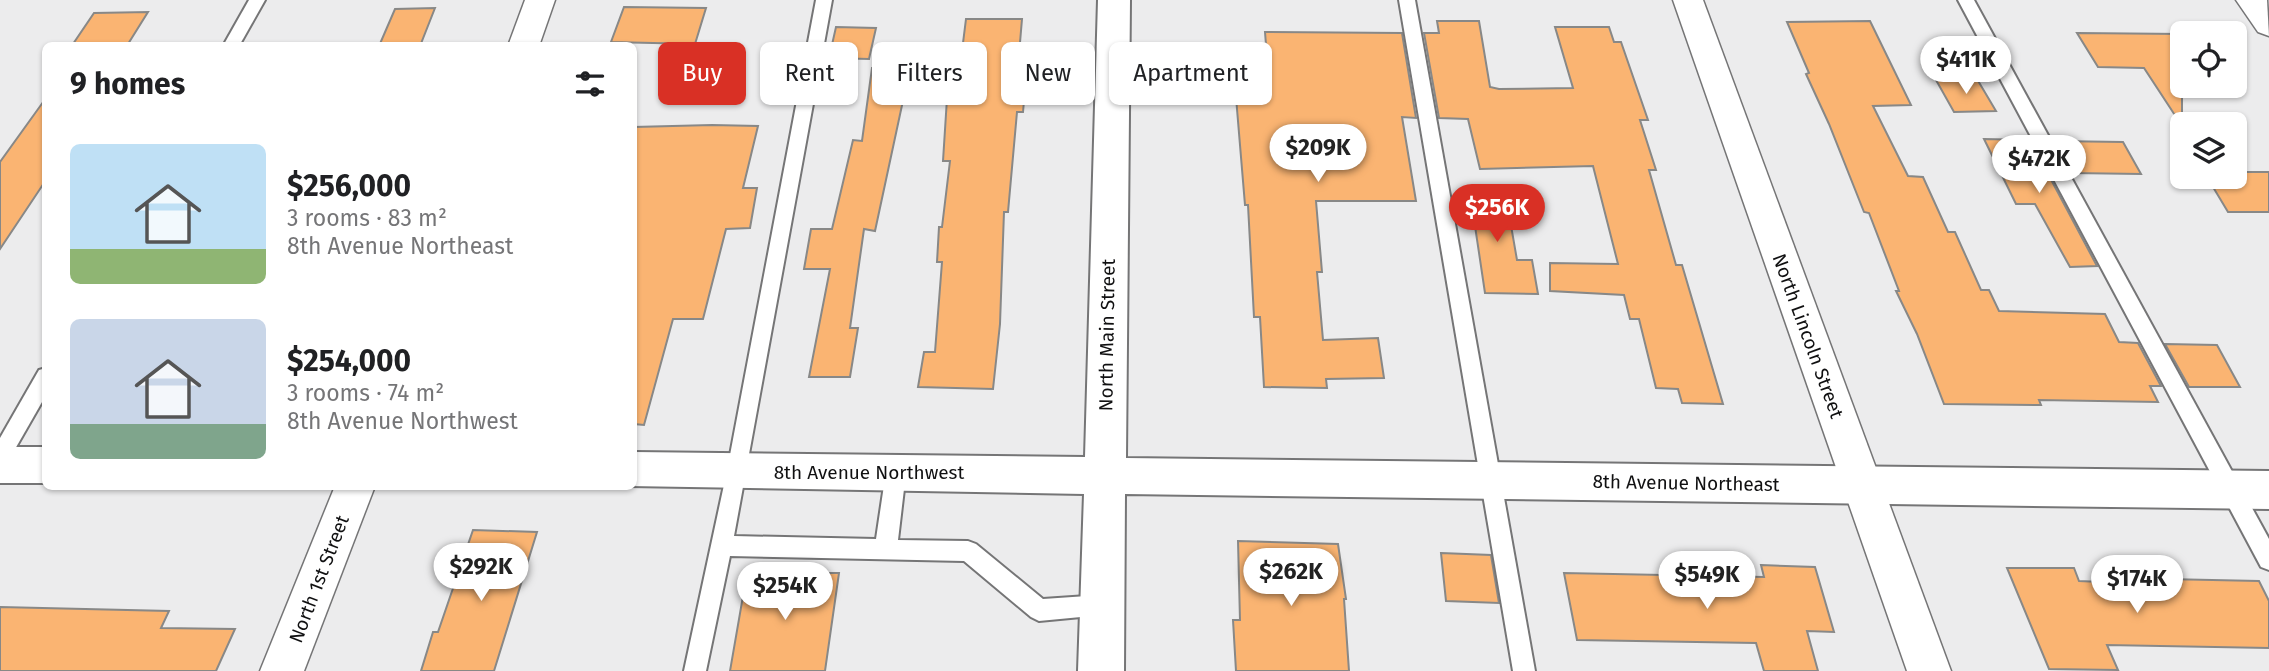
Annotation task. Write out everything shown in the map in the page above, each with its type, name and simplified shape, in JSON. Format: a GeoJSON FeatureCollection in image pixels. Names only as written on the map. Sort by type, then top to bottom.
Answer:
{"type":"FeatureCollection","features":[{"type":"Feature","properties":{"kind":"main road","name":"North Main Street"},"geometry":{"type":"LineString","coordinates":[[1101,671],[1114,0]]}},
{"type":"Feature","properties":{"kind":"main road"},"geometry":{"type":"LineString","coordinates":[[0,465],[42,465]]}},
{"type":"Feature","properties":{"kind":"main road","name":"8th Avenue Northwest"},"geometry":{"type":"LineString","coordinates":[[637,470],[1104,474]]}},
{"type":"Feature","properties":{"kind":"main road","name":"8th Avenue Northeast"},"geometry":{"type":"LineString","coordinates":[[1104,474],[1490,482],[2249,489]]}},
{"type":"Feature","properties":{"kind":"street"},"geometry":{"type":"LineString","coordinates":[[524,42],[540,0]]}},
{"type":"Feature","properties":{"kind":"street","name":"North Lincoln Street"},"geometry":{"type":"LineString","coordinates":[[1688,0],[1930,671]]}},
{"type":"Feature","properties":{"kind":"street"},"geometry":{"type":"LineString","coordinates":[[2250,0],[2269,25]]}},
{"type":"Feature","properties":{"kind":"street","name":"North 1st Street"},"geometry":{"type":"LineString","coordinates":[[282,671],[353,490]]}},
{"type":"Feature","properties":{"kind":"lane"},"geometry":{"type":"LineString","coordinates":[[233,42],[257,0]]}},
{"type":"Feature","properties":{"kind":"lane"},"geometry":{"type":"LineString","coordinates":[[695,671],[737,471],[824,0]]}},
{"type":"Feature","properties":{"kind":"lane"},"geometry":{"type":"LineString","coordinates":[[1407,0],[1524,671]]}},
{"type":"Feature","properties":{"kind":"lane"},"geometry":{"type":"LineString","coordinates":[[1966,0],[2249,489],[2269,560]]}},
{"type":"Feature","properties":{"kind":"lane"},"geometry":{"type":"LineString","coordinates":[[0,457],[42,383]]}},
{"type":"Feature","properties":{"kind":"lane"},"geometry":{"type":"LineString","coordinates":[[886,548],[896,472]]}},
{"type":"Feature","properties":{"kind":"lane"},"geometry":{"type":"LineString","coordinates":[[721,546],[968,551],[1039,610],[1102,605]]}},
{"type":"Feature","properties":{"kind":"building"},"geometry":{"type":"Polygon","coordinates":[[[624,7],[706,8],[696,42],[611,42],[624,7]]]}},
{"type":"Feature","properties":{"kind":"building"},"geometry":{"type":"Polygon","coordinates":[[[435,8],[422,42],[381,42],[395,9],[435,8]]]}},
{"type":"Feature","properties":{"kind":"building"},"geometry":{"type":"Polygon","coordinates":[[[148,12],[129,42],[74,42],[94,13],[148,12]]]}},
{"type":"Feature","properties":{"kind":"building"},"geometry":{"type":"Polygon","coordinates":[[[966,19],[1022,19],[1020,42],[1001,42],[1001,105],[1024,105],[1023,112],[1017,112],[1008,212],[1004,212],[1000,324],[993,389],[918,387],[924,352],[935,352],[942,262],[937,262],[939,227],[942,227],[950,161],[943,161],[947,105],[987,105],[987,42],[963,42],[966,19]]]}},
{"type":"Feature","properties":{"kind":"building"},"geometry":{"type":"Polygon","coordinates":[[[1437,21],[1479,21],[1490,87],[1499,89],[1573,88],[1555,27],[1609,27],[1614,42],[1621,42],[1648,120],[1640,120],[1656,170],[1649,170],[1676,265],[1682,265],[1723,404],[1682,403],[1678,389],[1656,388],[1639,319],[1630,319],[1624,295],[1550,291],[1550,263],[1618,264],[1593,166],[1480,169],[1468,119],[1439,118],[1424,33],[1439,33],[1437,21]]]}},
{"type":"Feature","properties":{"kind":"building"},"geometry":{"type":"Polygon","coordinates":[[[1870,21],[1911,105],[1873,106],[1908,176],[1923,177],[1948,232],[1955,232],[1981,290],[1989,290],[1999,311],[2105,314],[2119,342],[2138,343],[2161,386],[2150,386],[2158,402],[2039,400],[2041,405],[1944,404],[1917,334],[1896,291],[1899,291],[1869,213],[1864,212],[1787,22],[1870,21]]]}},
{"type":"Feature","properties":{"kind":"building"},"geometry":{"type":"Polygon","coordinates":[[[836,27],[876,28],[869,59],[858,59],[858,42],[833,42],[836,27]]]}},
{"type":"Feature","properties":{"kind":"building"},"geometry":{"type":"Polygon","coordinates":[[[1265,32],[1402,33],[1416,118],[1402,117],[1416,201],[1316,201],[1322,272],[1317,272],[1323,340],[1378,338],[1384,378],[1326,379],[1327,388],[1264,387],[1260,317],[1254,317],[1248,205],[1245,205],[1237,105],[1272,105],[1272,42],[1266,42],[1265,32]]]}},
{"type":"Feature","properties":{"kind":"building"},"geometry":{"type":"Polygon","coordinates":[[[2077,33],[2170,34],[2170,98],[2182,98],[2182,112],[2173,112],[2144,68],[2098,67],[2077,33]]]}},
{"type":"Feature","properties":{"kind":"building"},"geometry":{"type":"Polygon","coordinates":[[[872,68],[872,105],[902,105],[875,231],[864,229],[850,328],[858,328],[850,377],[809,377],[830,269],[804,269],[811,229],[832,229],[853,140],[862,141],[872,68]]]}},
{"type":"Feature","properties":{"kind":"building"},"geometry":{"type":"Polygon","coordinates":[[[1977,79],[1996,111],[1954,112],[1936,80],[1977,79]]]}},
{"type":"Feature","properties":{"kind":"building"},"geometry":{"type":"Polygon","coordinates":[[[42,104],[42,186],[0,249],[0,162],[42,104]]]}},
{"type":"Feature","properties":{"kind":"building"},"geometry":{"type":"Polygon","coordinates":[[[758,126],[743,188],[757,188],[750,228],[726,229],[703,319],[673,319],[644,425],[637,424],[637,127],[758,126]]]}},
{"type":"Feature","properties":{"kind":"building"},"geometry":{"type":"Polygon","coordinates":[[[1984,139],[2030,140],[2097,266],[2070,267],[2035,204],[2016,204],[1984,139]]]}},
{"type":"Feature","properties":{"kind":"building"},"geometry":{"type":"Polygon","coordinates":[[[2054,141],[2123,142],[2141,174],[2071,173],[2054,141]]]}},
{"type":"Feature","properties":{"kind":"building"},"geometry":{"type":"Polygon","coordinates":[[[2247,172],[2269,172],[2269,212],[2228,212],[2214,189],[2247,189],[2247,172]]]}},
{"type":"Feature","properties":{"kind":"building"},"geometry":{"type":"Polygon","coordinates":[[[1461,191],[1505,191],[1517,260],[1532,260],[1538,294],[1485,293],[1475,226],[1466,226],[1461,191]]]}},
{"type":"Feature","properties":{"kind":"building"},"geometry":{"type":"Polygon","coordinates":[[[2165,344],[2217,345],[2240,387],[2189,387],[2165,344]]]}},
{"type":"Feature","properties":{"kind":"building"},"geometry":{"type":"Polygon","coordinates":[[[473,530],[537,532],[494,671],[421,671],[433,632],[438,632],[473,530]]]}},
{"type":"Feature","properties":{"kind":"building"},"geometry":{"type":"Polygon","coordinates":[[[1238,541],[1338,544],[1346,599],[1349,671],[1236,671],[1233,620],[1240,620],[1238,541]]]}},
{"type":"Feature","properties":{"kind":"building"},"geometry":{"type":"Polygon","coordinates":[[[1441,553],[1491,555],[1499,603],[1446,601],[1441,553]]]}},
{"type":"Feature","properties":{"kind":"building"},"geometry":{"type":"Polygon","coordinates":[[[1761,565],[1815,567],[1834,632],[1807,631],[1818,671],[1764,671],[1756,643],[1577,640],[1564,573],[1764,577],[1761,565]]]}},
{"type":"Feature","properties":{"kind":"building"},"geometry":{"type":"Polygon","coordinates":[[[2007,568],[2074,568],[2079,581],[2169,585],[2166,579],[2259,581],[2269,601],[2269,648],[2107,645],[2118,670],[2049,669],[2007,568]]]}},
{"type":"Feature","properties":{"kind":"building"},"geometry":{"type":"Polygon","coordinates":[[[747,573],[839,573],[825,671],[730,671],[747,573]]]}},
{"type":"Feature","properties":{"kind":"building"},"geometry":{"type":"Polygon","coordinates":[[[0,607],[169,611],[161,628],[235,629],[216,671],[0,671],[0,607]]]}}]}
